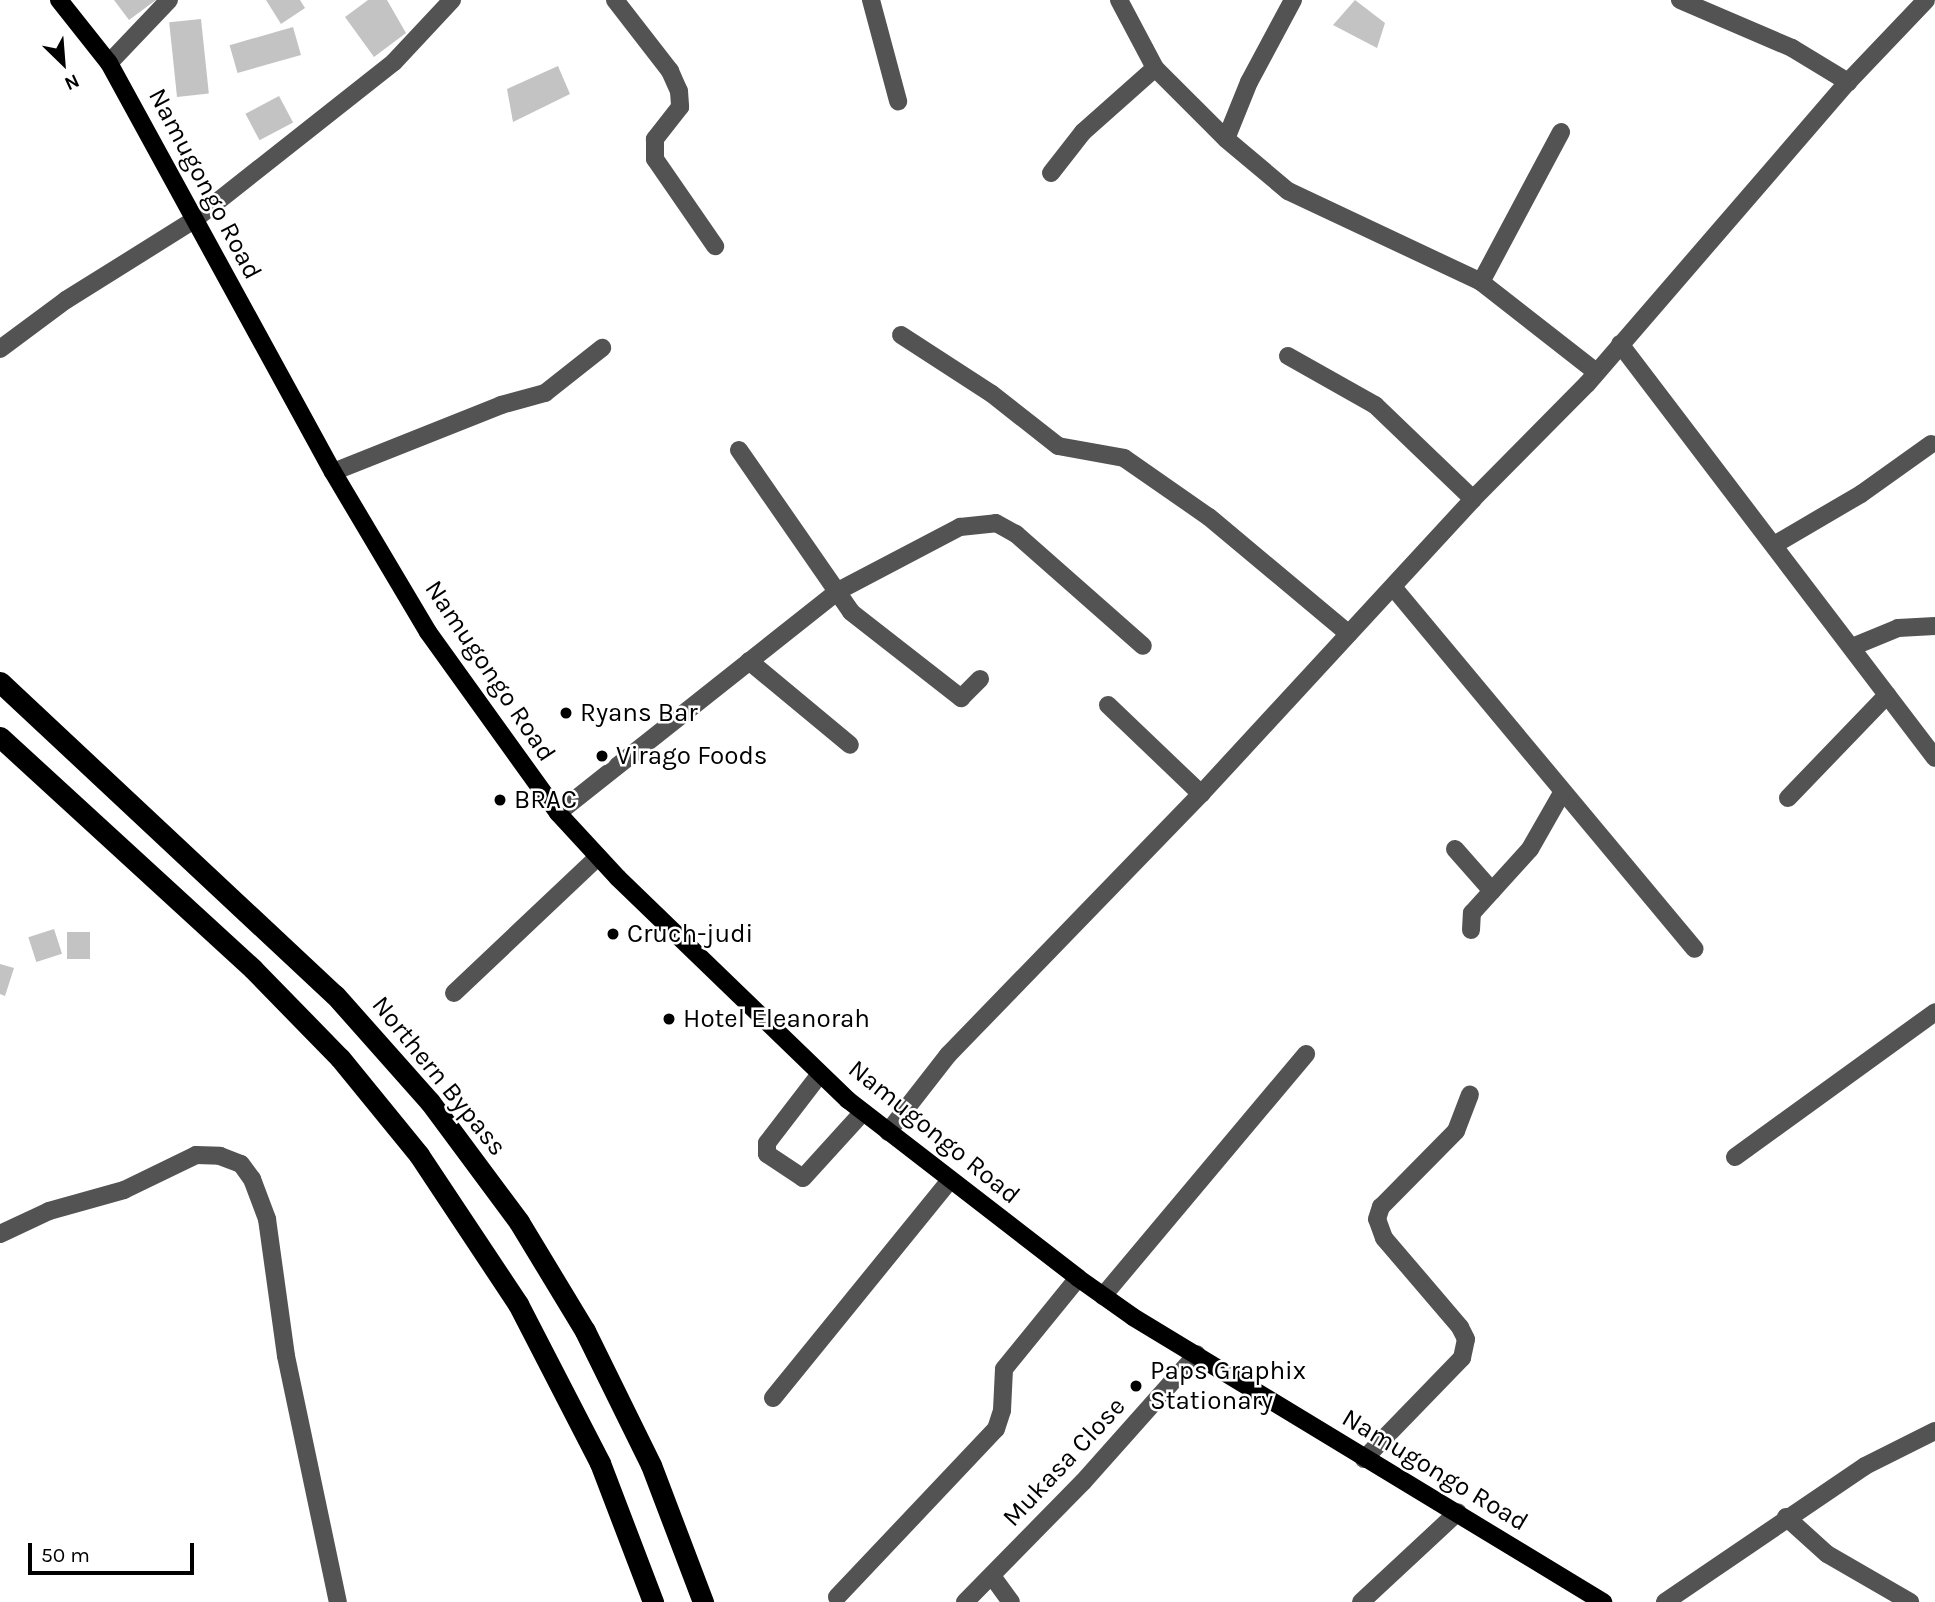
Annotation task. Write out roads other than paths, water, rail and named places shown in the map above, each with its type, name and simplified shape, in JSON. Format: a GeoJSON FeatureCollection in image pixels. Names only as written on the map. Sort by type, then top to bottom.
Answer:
{"type":"FeatureCollection","features":[{"type":"Feature","properties":{"kind":"highway","name":"Northern Bypass"},"geometry":{"type":"LineString","coordinates":[[0,682],[335,995],[430,1102],[519,1222],[585,1331],[651,1465],[703,1602]]}},
{"type":"Feature","properties":{"kind":"highway"},"geometry":{"type":"LineString","coordinates":[[0,737],[253,969],[340,1058],[419,1155],[518,1304],[600,1463],[653,1602]]}},
{"type":"Feature","properties":{"kind":"main road","name":"Namugongo Road"},"geometry":{"type":"LineString","coordinates":[[59,0],[109,63],[333,472],[428,632],[558,813],[598,857],[708,970],[863,1112],[1078,1278],[1364,1459],[1458,1512],[1603,1602]]}},
{"type":"Feature","properties":{"kind":"street"},"geometry":{"type":"LineString","coordinates":[[109,63],[169,0]]}},
{"type":"Feature","properties":{"kind":"street"},"geometry":{"type":"LineString","coordinates":[[0,349],[66,300],[194,220],[394,62],[452,0]]}},
{"type":"Feature","properties":{"kind":"street"},"geometry":{"type":"LineString","coordinates":[[615,0],[670,71],[679,91],[680,107],[655,139],[654,159],[715,246]]}},
{"type":"Feature","properties":{"kind":"street"},"geometry":{"type":"LineString","coordinates":[[871,0],[898,101]]}},
{"type":"Feature","properties":{"kind":"street"},"geometry":{"type":"LineString","coordinates":[[1119,0],[1155,68],[1226,139],[1288,191],[1480,282],[1596,373]]}},
{"type":"Feature","properties":{"kind":"street"},"geometry":{"type":"LineString","coordinates":[[1226,139],[1249,82],[1293,0]]}},
{"type":"Feature","properties":{"kind":"street"},"geometry":{"type":"LineString","coordinates":[[1680,0],[1791,48],[1848,82]]}},
{"type":"Feature","properties":{"kind":"street"},"geometry":{"type":"LineString","coordinates":[[888,1132],[948,1055],[1202,794],[1473,499],[1596,373],[1848,82],[1926,0]]}},
{"type":"Feature","properties":{"kind":"street"},"geometry":{"type":"LineString","coordinates":[[1051,173],[1083,132],[1155,68]]}},
{"type":"Feature","properties":{"kind":"street"},"geometry":{"type":"LineString","coordinates":[[1480,282],[1561,132]]}},
{"type":"Feature","properties":{"kind":"street"},"geometry":{"type":"LineString","coordinates":[[901,335],[992,394],[1058,446],[1124,458],[1209,517],[1349,634]]}},
{"type":"Feature","properties":{"kind":"street"},"geometry":{"type":"LineString","coordinates":[[1620,344],[1935,758]]}},
{"type":"Feature","properties":{"kind":"street"},"geometry":{"type":"LineString","coordinates":[[333,472],[501,405],[545,393],[602,348]]}},
{"type":"Feature","properties":{"kind":"street"},"geometry":{"type":"LineString","coordinates":[[1288,356],[1375,405],[1473,499]]}},
{"type":"Feature","properties":{"kind":"street"},"geometry":{"type":"LineString","coordinates":[[1774,545],[1861,494],[1931,444]]}},
{"type":"Feature","properties":{"kind":"street"},"geometry":{"type":"LineString","coordinates":[[739,450],[838,591],[869,629],[961,698],[981,679]]}},
{"type":"Feature","properties":{"kind":"street"},"geometry":{"type":"LineString","coordinates":[[558,813],[838,591],[960,527],[996,523],[1016,534],[1143,646]]}},
{"type":"Feature","properties":{"kind":"street"},"geometry":{"type":"LineString","coordinates":[[1393,587],[1562,793],[1695,949]]}},
{"type":"Feature","properties":{"kind":"street"},"geometry":{"type":"LineString","coordinates":[[1852,647],[1898,628],[1935,626]]}},
{"type":"Feature","properties":{"kind":"street"},"geometry":{"type":"LineString","coordinates":[[749,661],[850,746]]}},
{"type":"Feature","properties":{"kind":"street"},"geometry":{"type":"LineString","coordinates":[[1788,798],[1887,695]]}},
{"type":"Feature","properties":{"kind":"street"},"geometry":{"type":"LineString","coordinates":[[1108,705],[1202,794]]}},
{"type":"Feature","properties":{"kind":"street"},"geometry":{"type":"LineString","coordinates":[[1471,930],[1472,913],[1530,849],[1562,793]]}},
{"type":"Feature","properties":{"kind":"street"},"geometry":{"type":"LineString","coordinates":[[1455,849],[1492,891]]}},
{"type":"Feature","properties":{"kind":"street"},"geometry":{"type":"LineString","coordinates":[[454,993],[598,857]]}},
{"type":"Feature","properties":{"kind":"street"},"geometry":{"type":"LineString","coordinates":[[1735,1157],[1935,1012]]}},
{"type":"Feature","properties":{"kind":"street"},"geometry":{"type":"LineString","coordinates":[[1103,1296],[1306,1054]]}},
{"type":"Feature","properties":{"kind":"street"},"geometry":{"type":"LineString","coordinates":[[820,1074],[767,1143],[767,1154],[803,1178],[863,1112]]}},
{"type":"Feature","properties":{"kind":"street"},"geometry":{"type":"LineString","coordinates":[[1364,1459],[1462,1358],[1466,1339],[1460,1327],[1384,1238],[1377,1219],[1381,1207],[1456,1131],[1470,1095]]}},
{"type":"Feature","properties":{"kind":"street"},"geometry":{"type":"LineString","coordinates":[[0,1234],[49,1211],[124,1190],[196,1155],[220,1156],[241,1164],[252,1179],[267,1219],[286,1356],[338,1602]]}},
{"type":"Feature","properties":{"kind":"street"},"geometry":{"type":"LineString","coordinates":[[773,1398],[950,1180]]}},
{"type":"Feature","properties":{"kind":"street"},"geometry":{"type":"LineString","coordinates":[[836,1597],[996,1429],[1002,1410],[1004,1368],[1078,1278]]}},
{"type":"Feature","properties":{"kind":"street","name":"Mukasa Close"},"geometry":{"type":"LineString","coordinates":[[965,1602],[1197,1354]]}},
{"type":"Feature","properties":{"kind":"street"},"geometry":{"type":"LineString","coordinates":[[1665,1602],[1786,1517],[1865,1466],[1935,1431]]}},
{"type":"Feature","properties":{"kind":"street"},"geometry":{"type":"LineString","coordinates":[[1361,1602],[1458,1512]]}},
{"type":"Feature","properties":{"kind":"street"},"geometry":{"type":"LineString","coordinates":[[1786,1517],[1827,1554],[1910,1602]]}},
{"type":"Feature","properties":{"kind":"street"},"geometry":{"type":"LineString","coordinates":[[992,1576],[1011,1602]]}},
{"type":"Feature","properties":{"kind":"place","name":"Ryans Bar"},"geometry":{"type":"Point","coordinates":[566,713]}},
{"type":"Feature","properties":{"kind":"place","name":"Virago Foods"},"geometry":{"type":"Point","coordinates":[602,756]}},
{"type":"Feature","properties":{"kind":"place","name":"BRAC"},"geometry":{"type":"Point","coordinates":[500,800]}},
{"type":"Feature","properties":{"kind":"place","name":"Cruch-judi"},"geometry":{"type":"Point","coordinates":[613,934]}},
{"type":"Feature","properties":{"kind":"place","name":"Hotel Eleanorah"},"geometry":{"type":"Point","coordinates":[669,1019]}},
{"type":"Feature","properties":{"kind":"place","name":"Paps Graphix Stationary"},"geometry":{"type":"Point","coordinates":[1136,1386]}}]}
